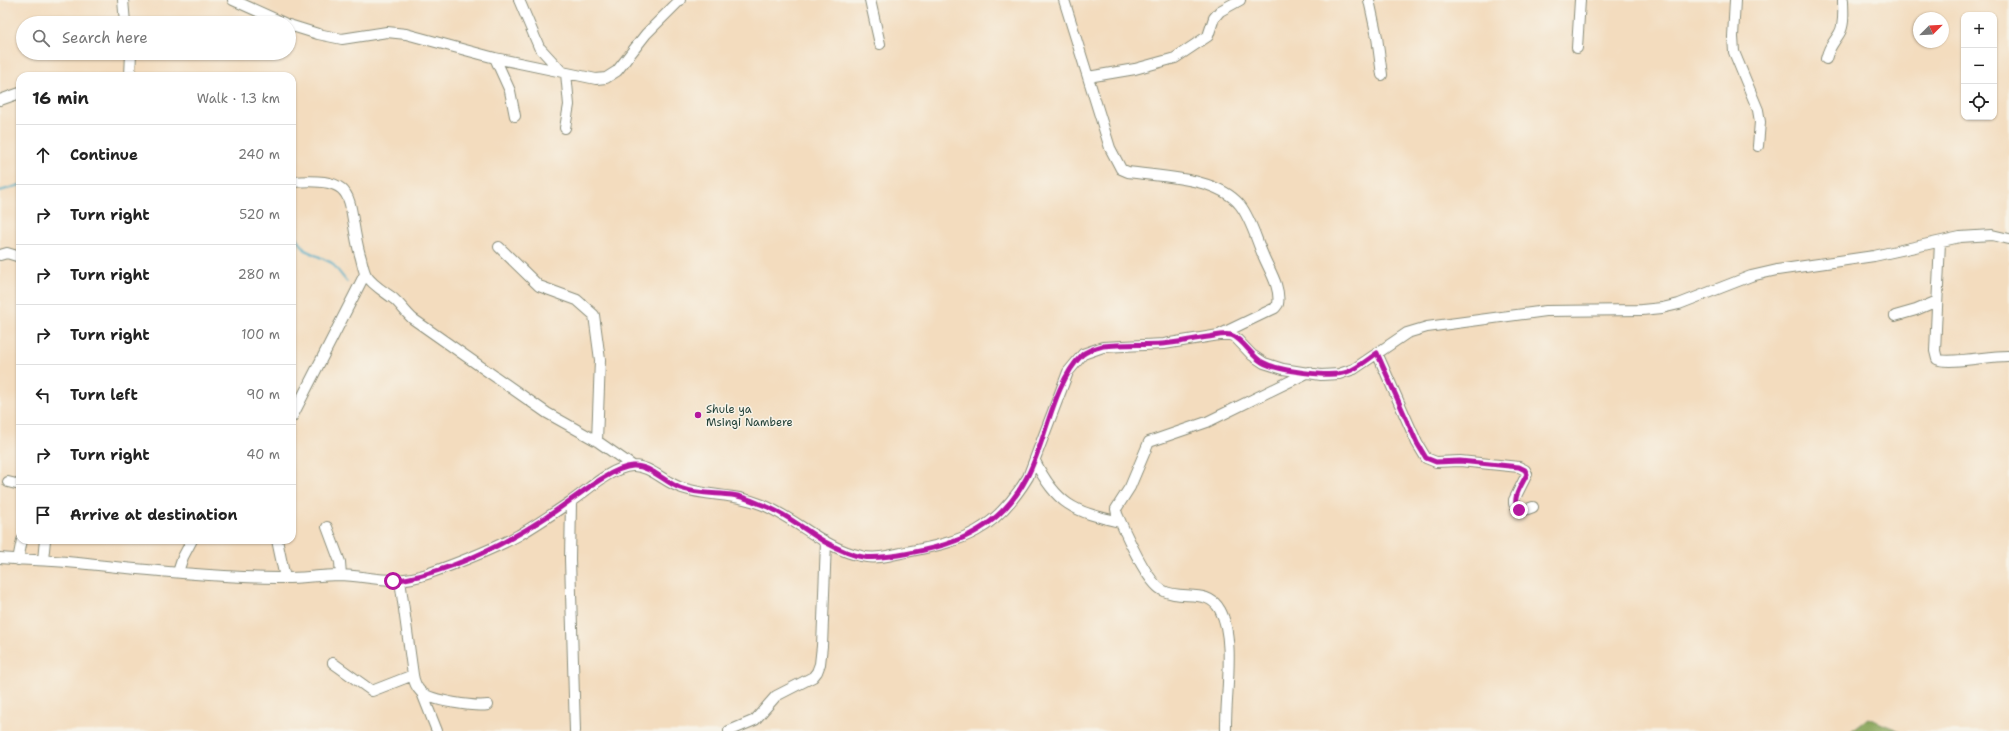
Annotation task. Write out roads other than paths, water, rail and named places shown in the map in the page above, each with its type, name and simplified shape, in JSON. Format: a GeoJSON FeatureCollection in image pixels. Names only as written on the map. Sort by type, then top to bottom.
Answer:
{"type":"FeatureCollection","features":[{"type":"Feature","properties":{"kind":"street"},"geometry":{"type":"LineString","coordinates":[[123,0],[124,16]]}},
{"type":"Feature","properties":{"kind":"street"},"geometry":{"type":"LineString","coordinates":[[233,0],[268,16]]}},
{"type":"Feature","properties":{"kind":"street"},"geometry":{"type":"LineString","coordinates":[[519,0],[539,47],[564,73],[570,105],[565,128]]}},
{"type":"Feature","properties":{"kind":"street"},"geometry":{"type":"LineString","coordinates":[[296,27],[342,39],[387,32],[406,34],[495,58],[596,79],[612,75],[617,71],[646,34],[680,0]]}},
{"type":"Feature","properties":{"kind":"street"},"geometry":{"type":"LineString","coordinates":[[870,0],[880,44]]}},
{"type":"Feature","properties":{"kind":"street"},"geometry":{"type":"LineString","coordinates":[[1064,0],[1110,148],[1121,169],[1128,172],[1186,179],[1217,188],[1225,192],[1238,204],[1248,218],[1276,286],[1278,304],[1275,308],[1219,335]]}},
{"type":"Feature","properties":{"kind":"street"},"geometry":{"type":"LineString","coordinates":[[1088,77],[1135,69],[1175,58],[1208,36],[1214,18],[1220,11],[1240,0]]}},
{"type":"Feature","properties":{"kind":"street"},"geometry":{"type":"LineString","coordinates":[[1368,0],[1377,37],[1382,74]]}},
{"type":"Feature","properties":{"kind":"street"},"geometry":{"type":"LineString","coordinates":[[1577,48],[1580,0]]}},
{"type":"Feature","properties":{"kind":"street"},"geometry":{"type":"LineString","coordinates":[[1735,0],[1733,36],[1734,52],[1758,110],[1760,122],[1758,146]]}},
{"type":"Feature","properties":{"kind":"street"},"geometry":{"type":"LineString","coordinates":[[1826,59],[1830,45],[1839,34],[1843,25],[1843,0]]}},
{"type":"Feature","properties":{"kind":"street"},"geometry":{"type":"LineString","coordinates":[[495,58],[510,92],[516,116]]}},
{"type":"Feature","properties":{"kind":"street"},"geometry":{"type":"LineString","coordinates":[[130,72],[131,60]]}},
{"type":"Feature","properties":{"kind":"street"},"geometry":{"type":"LineString","coordinates":[[0,100],[16,94]]}},
{"type":"Feature","properties":{"kind":"street"},"geometry":{"type":"LineString","coordinates":[[296,182],[324,180],[336,184],[344,189],[348,198],[352,224],[365,274],[417,322],[547,413],[597,441],[633,466]]}},
{"type":"Feature","properties":{"kind":"street"},"geometry":{"type":"LineString","coordinates":[[0,558],[43,560],[178,572],[285,578],[341,575],[384,581],[400,580],[424,575],[491,549],[519,535],[571,502],[617,470],[633,466],[644,467],[664,480],[682,488],[707,493],[734,495],[763,504],[788,517],[826,542],[862,557],[875,557],[940,546],[974,534],[984,528],[1008,504],[1020,489],[1035,461],[1068,372],[1087,351],[1103,346],[1164,344],[1219,335],[1230,335],[1235,337],[1252,354],[1264,363],[1283,369],[1321,375],[1339,374],[1354,370],[1407,333],[1427,327],[1546,311],[1642,310],[1666,307],[1679,304],[1762,273],[1874,256],[1979,234],[2009,239]]}},
{"type":"Feature","properties":{"kind":"street"},"geometry":{"type":"LineString","coordinates":[[1940,242],[1935,351],[1937,359],[1945,362],[1996,356],[2009,356]]}},
{"type":"Feature","properties":{"kind":"street"},"geometry":{"type":"LineString","coordinates":[[499,247],[539,286],[577,300],[594,315],[600,360],[597,441]]}},
{"type":"Feature","properties":{"kind":"street"},"geometry":{"type":"LineString","coordinates":[[0,254],[7,253],[16,256]]}},
{"type":"Feature","properties":{"kind":"street"},"geometry":{"type":"LineString","coordinates":[[296,407],[365,274]]}},
{"type":"Feature","properties":{"kind":"street"},"geometry":{"type":"LineString","coordinates":[[1895,316],[1916,310],[1937,301]]}},
{"type":"Feature","properties":{"kind":"street"},"geometry":{"type":"LineString","coordinates":[[1377,353],[1417,443],[1426,458],[1430,461],[1460,461],[1519,467],[1525,470],[1527,474],[1514,500],[1514,504],[1522,511],[1533,507]]}},
{"type":"Feature","properties":{"kind":"street"},"geometry":{"type":"LineString","coordinates":[[1226,731],[1228,652],[1225,624],[1221,610],[1216,603],[1208,598],[1196,595],[1175,594],[1161,589],[1142,565],[1120,522],[1116,509],[1130,487],[1148,442],[1207,422],[1309,372]]}},
{"type":"Feature","properties":{"kind":"street"},"geometry":{"type":"LineString","coordinates":[[1035,461],[1046,482],[1064,502],[1078,511],[1094,517],[1120,522]]}},
{"type":"Feature","properties":{"kind":"street"},"geometry":{"type":"LineString","coordinates":[[8,482],[16,484]]}},
{"type":"Feature","properties":{"kind":"street"},"geometry":{"type":"LineString","coordinates":[[571,502],[570,567],[575,731]]}},
{"type":"Feature","properties":{"kind":"street"},"geometry":{"type":"LineString","coordinates":[[327,527],[340,562],[341,575]]}},
{"type":"Feature","properties":{"kind":"street"},"geometry":{"type":"LineString","coordinates":[[729,731],[755,720],[776,696],[813,677],[817,672],[822,646],[826,542]]}},
{"type":"Feature","properties":{"kind":"street"},"geometry":{"type":"LineString","coordinates":[[18,560],[21,544]]}},
{"type":"Feature","properties":{"kind":"street"},"geometry":{"type":"LineString","coordinates":[[43,560],[45,544]]}},
{"type":"Feature","properties":{"kind":"street"},"geometry":{"type":"LineString","coordinates":[[178,572],[183,557],[190,544]]}},
{"type":"Feature","properties":{"kind":"street"},"geometry":{"type":"LineString","coordinates":[[278,544],[285,578]]}},
{"type":"Feature","properties":{"kind":"street"},"geometry":{"type":"LineString","coordinates":[[400,580],[413,675],[437,731]]}},
{"type":"Feature","properties":{"kind":"street"},"geometry":{"type":"LineString","coordinates":[[333,663],[372,691],[413,675]]}},
{"type":"Feature","properties":{"kind":"street"},"geometry":{"type":"LineString","coordinates":[[422,693],[464,705],[477,707],[488,705]]}},
{"type":"Feature","properties":{"kind":"waterway"},"geometry":{"type":"LineString","coordinates":[[0,191],[16,186]]}},
{"type":"Feature","properties":{"kind":"waterway"},"geometry":{"type":"LineString","coordinates":[[296,236],[305,250],[332,263],[347,282]]}},
{"type":"Feature","properties":{"kind":"place","name":"Shule ya Msingi Nambere"},"geometry":{"type":"Point","coordinates":[698,415]}}]}
